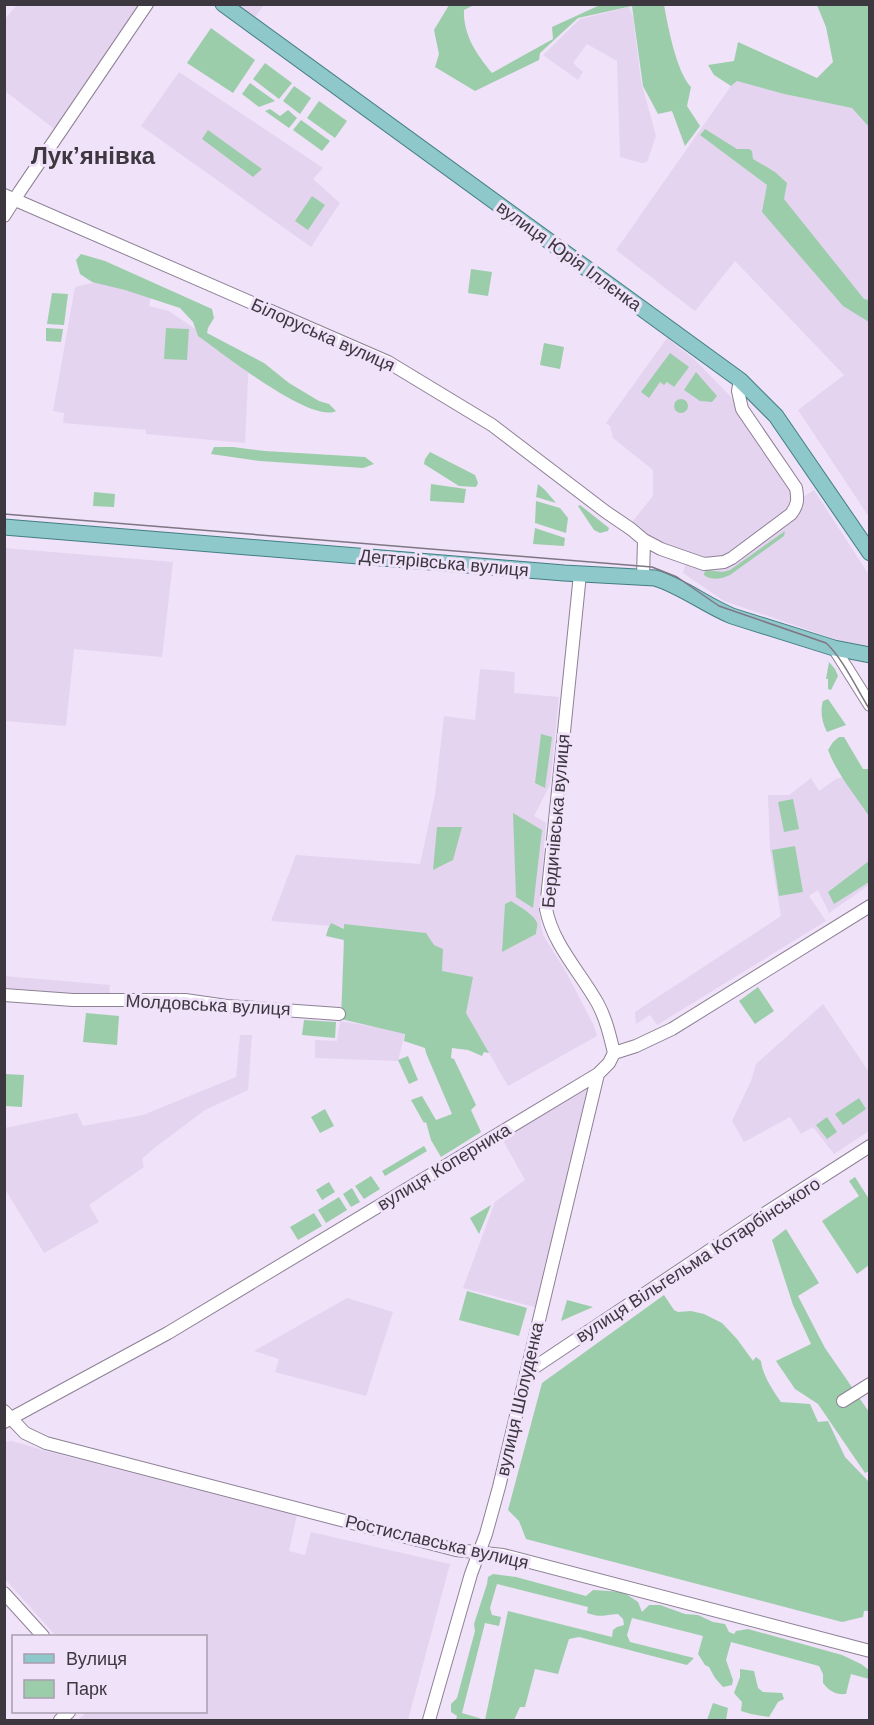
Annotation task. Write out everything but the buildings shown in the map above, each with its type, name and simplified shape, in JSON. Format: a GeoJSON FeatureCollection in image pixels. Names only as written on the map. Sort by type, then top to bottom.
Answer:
{"type":"FeatureCollection","features":[{"type":"Feature","properties":{"kind":"main road","name":"вулиця Юрія Іллєнка"},"geometry":{"type":"LineString","coordinates":[[223,4],[740,380],[770,408],[870,553]]}},
{"type":"Feature","properties":{"kind":"main road","name":"Дегтярівська вулиця"},"geometry":{"type":"LineString","coordinates":[[4,527],[580,574],[643,577],[665,581],[732,616],[834,648],[870,655]]}},
{"type":"Feature","properties":{"kind":"street"},"geometry":{"type":"LineString","coordinates":[[4,216],[9,198],[147,4]]}},
{"type":"Feature","properties":{"kind":"street","name":"Білоруська вулиця"},"geometry":{"type":"LineString","coordinates":[[9,198],[388,362],[492,425],[644,540],[660,549],[704,564],[724,562],[732,558],[783,522],[797,506],[796,488],[742,409],[738,391],[740,380]]}},
{"type":"Feature","properties":{"kind":"street"},"geometry":{"type":"LineString","coordinates":[[643,577],[644,540]]}},
{"type":"Feature","properties":{"kind":"street","name":"Бердичівська вулиця"},"geometry":{"type":"LineString","coordinates":[[580,574],[546,909],[548,921],[555,935],[598,1004],[608,1028],[614,1053]]}},
{"type":"Feature","properties":{"kind":"street"},"geometry":{"type":"LineString","coordinates":[[834,648],[870,705]]}},
{"type":"Feature","properties":{"kind":"street"},"geometry":{"type":"LineString","coordinates":[[614,1053],[636,1046],[672,1029],[870,906]]}},
{"type":"Feature","properties":{"kind":"street","name":"Молдовська вулиця"},"geometry":{"type":"LineString","coordinates":[[4,995],[73,1000],[185,1000],[227,1006],[339,1014]]}},
{"type":"Feature","properties":{"kind":"street","name":"вулиця Коперника"},"geometry":{"type":"LineString","coordinates":[[7,1418],[168,1333],[598,1074],[609,1063],[614,1053]]}},
{"type":"Feature","properties":{"kind":"street","name":"вулиця Шолуденка"},"geometry":{"type":"LineString","coordinates":[[429,1720],[499,1487],[598,1074]]}},
{"type":"Feature","properties":{"kind":"street","name":"вулиця Вільгельма Котарбінського"},"geometry":{"type":"LineString","coordinates":[[526,1373],[870,1146]]}},
{"type":"Feature","properties":{"kind":"street"},"geometry":{"type":"LineString","coordinates":[[843,1401],[870,1384]]}},
{"type":"Feature","properties":{"kind":"street","name":"Ростиславська вулиця"},"geometry":{"type":"LineString","coordinates":[[7,1418],[25,1433],[46,1443],[445,1547],[503,1555],[870,1651]]}},
{"type":"Feature","properties":{"kind":"street"},"geometry":{"type":"LineString","coordinates":[[4,1593],[42,1635]]}},
{"type":"Feature","properties":{"kind":"shaded area"},"geometry":{"type":"Polygon","coordinates":[[[17,5],[140,5],[57,131],[5,91],[4,20],[17,5]]]}},
{"type":"Feature","properties":{"kind":"shaded area"},"geometry":{"type":"Polygon","coordinates":[[[237,5],[264,5],[255,17],[237,5]]]}},
{"type":"Feature","properties":{"kind":"shaded area"},"geometry":{"type":"Polygon","coordinates":[[[629,7],[633,17],[641,81],[656,136],[647,162],[641,163],[620,157],[617,61],[587,44],[573,63],[583,72],[578,80],[543,55],[580,19],[629,7]]]}},
{"type":"Feature","properties":{"kind":"shaded area"},"geometry":{"type":"Polygon","coordinates":[[[179,72],[323,168],[313,179],[340,203],[311,247],[141,126],[179,72]]]}},
{"type":"Feature","properties":{"kind":"shaded area"},"geometry":{"type":"Polygon","coordinates":[[[737,81],[784,94],[852,108],[870,127],[869,517],[798,410],[844,375],[735,261],[695,311],[616,250],[731,86],[737,81]]]}},
{"type":"Feature","properties":{"kind":"shaded area"},"geometry":{"type":"Polygon","coordinates":[[[113,278],[152,291],[149,306],[169,311],[220,346],[249,358],[245,443],[146,434],[146,430],[63,423],[64,413],[53,411],[75,287],[113,278]]]}},
{"type":"Feature","properties":{"kind":"shaded area"},"geometry":{"type":"Polygon","coordinates":[[[667,338],[695,360],[729,395],[796,488],[798,500],[814,490],[869,575],[869,649],[724,601],[683,573],[687,557],[650,540],[632,522],[653,496],[653,470],[613,438],[610,426],[606,423],[667,338]]]}},
{"type":"Feature","properties":{"kind":"shaded area"},"geometry":{"type":"Polygon","coordinates":[[[4,548],[173,562],[162,657],[74,649],[66,726],[5,721],[4,548]]]}},
{"type":"Feature","properties":{"kind":"shaded area"},"geometry":{"type":"Polygon","coordinates":[[[480,669],[515,672],[514,693],[559,697],[550,785],[534,816],[546,823],[539,914],[543,935],[565,970],[597,1036],[508,1086],[489,1053],[405,1033],[398,1061],[315,1058],[315,1040],[337,1041],[340,1021],[381,1028],[344,949],[342,927],[271,921],[296,855],[420,864],[435,795],[444,716],[475,720],[480,669]]]}},
{"type":"Feature","properties":{"kind":"shaded area"},"geometry":{"type":"Polygon","coordinates":[[[869,771],[869,885],[829,913],[818,890],[809,896],[826,921],[657,1025],[650,1015],[636,1024],[635,1012],[781,916],[770,850],[768,795],[789,795],[811,778],[819,791],[836,779],[869,771]]]}},
{"type":"Feature","properties":{"kind":"shaded area"},"geometry":{"type":"Polygon","coordinates":[[[4,976],[110,985],[109,997],[5,988],[4,976]]]}},
{"type":"Feature","properties":{"kind":"shaded area"},"geometry":{"type":"Polygon","coordinates":[[[823,1004],[869,1072],[869,1131],[834,1154],[813,1127],[801,1134],[790,1117],[744,1142],[732,1121],[751,1081],[756,1064],[823,1004]]]}},
{"type":"Feature","properties":{"kind":"shaded area"},"geometry":{"type":"Polygon","coordinates":[[[240,1035],[252,1035],[248,1090],[205,1110],[153,1149],[142,1159],[144,1167],[89,1205],[99,1222],[44,1253],[5,1189],[5,1128],[77,1113],[83,1126],[143,1115],[236,1077],[240,1035]]]}},
{"type":"Feature","properties":{"kind":"shaded area"},"geometry":{"type":"Polygon","coordinates":[[[586,1087],[589,1089],[538,1308],[463,1288],[495,1202],[525,1180],[501,1137],[586,1087]]]}},
{"type":"Feature","properties":{"kind":"shaded area"},"geometry":{"type":"Polygon","coordinates":[[[347,1298],[393,1312],[366,1396],[275,1372],[279,1359],[254,1351],[347,1298]]]}},
{"type":"Feature","properties":{"kind":"shaded area"},"geometry":{"type":"Polygon","coordinates":[[[12,1441],[297,1515],[289,1551],[305,1555],[311,1532],[450,1564],[408,1720],[78,1720],[86,1713],[207,1713],[207,1635],[55,1635],[5,1579],[5,1442],[12,1441]]]}},
{"type":"Feature","properties":{"kind":"green space"},"geometry":{"type":"Polygon","coordinates":[[[449,5],[474,5],[464,10],[468,36],[476,52],[492,73],[553,39],[552,27],[600,5],[664,5],[677,60],[691,87],[687,106],[700,126],[685,146],[672,111],[658,114],[643,86],[632,6],[578,18],[540,53],[539,60],[475,91],[435,67],[439,54],[434,30],[449,5]]]}},
{"type":"Feature","properties":{"kind":"green space"},"geometry":{"type":"Polygon","coordinates":[[[817,5],[869,5],[869,127],[852,108],[784,94],[737,81],[731,86],[714,75],[708,65],[734,61],[738,42],[817,78],[833,62],[826,27],[817,5]]]}},
{"type":"Feature","properties":{"kind":"green space"},"geometry":{"type":"Polygon","coordinates":[[[211,28],[255,60],[233,93],[187,63],[211,28]]]}},
{"type":"Feature","properties":{"kind":"green space"},"geometry":{"type":"Polygon","coordinates":[[[265,63],[292,83],[279,99],[253,79],[265,63]]]}},
{"type":"Feature","properties":{"kind":"green space"},"geometry":{"type":"Polygon","coordinates":[[[250,83],[275,101],[259,107],[242,94],[250,83]]]}},
{"type":"Feature","properties":{"kind":"green space"},"geometry":{"type":"Polygon","coordinates":[[[294,86],[311,98],[300,114],[283,101],[294,86]]]}},
{"type":"Feature","properties":{"kind":"green space"},"geometry":{"type":"Polygon","coordinates":[[[319,101],[347,121],[335,138],[307,118],[319,101]]]}},
{"type":"Feature","properties":{"kind":"green space"},"geometry":{"type":"Polygon","coordinates":[[[270,109],[280,116],[288,110],[297,118],[289,128],[265,111],[270,109]]]}},
{"type":"Feature","properties":{"kind":"green space"},"geometry":{"type":"Polygon","coordinates":[[[301,120],[330,141],[322,151],[293,130],[301,120]]]}},
{"type":"Feature","properties":{"kind":"green space"},"geometry":{"type":"Polygon","coordinates":[[[705,129],[737,149],[749,149],[752,151],[753,159],[775,172],[787,183],[784,199],[864,299],[869,300],[869,322],[843,306],[762,212],[767,185],[700,135],[705,129]]]}},
{"type":"Feature","properties":{"kind":"green space"},"geometry":{"type":"Polygon","coordinates":[[[208,130],[262,169],[253,177],[202,139],[208,130]]]}},
{"type":"Feature","properties":{"kind":"green space"},"geometry":{"type":"Polygon","coordinates":[[[312,196],[325,205],[308,230],[295,221],[312,196]]]}},
{"type":"Feature","properties":{"kind":"green space"},"geometry":{"type":"Polygon","coordinates":[[[81,254],[105,261],[212,309],[214,318],[207,333],[264,363],[289,383],[319,401],[329,404],[336,411],[324,412],[307,407],[266,384],[198,336],[193,322],[180,308],[92,282],[80,274],[76,260],[81,254]]]}},
{"type":"Feature","properties":{"kind":"green space"},"geometry":{"type":"Polygon","coordinates":[[[471,269],[492,272],[488,296],[468,293],[471,269]]]}},
{"type":"Feature","properties":{"kind":"green space"},"geometry":{"type":"Polygon","coordinates":[[[52,293],[68,294],[64,325],[47,324],[52,293]]]}},
{"type":"Feature","properties":{"kind":"green space"},"geometry":{"type":"Polygon","coordinates":[[[46,328],[63,329],[61,342],[46,341],[46,328]]]}},
{"type":"Feature","properties":{"kind":"green space"},"geometry":{"type":"Polygon","coordinates":[[[166,328],[189,329],[187,360],[164,359],[166,328]]]}},
{"type":"Feature","properties":{"kind":"green space"},"geometry":{"type":"Polygon","coordinates":[[[544,343],[564,347],[560,369],[540,365],[544,343]]]}},
{"type":"Feature","properties":{"kind":"green space"},"geometry":{"type":"Polygon","coordinates":[[[670,353],[689,367],[674,387],[667,382],[664,385],[660,382],[649,398],[641,392],[670,353]]]}},
{"type":"Feature","properties":{"kind":"green space"},"geometry":{"type":"Polygon","coordinates":[[[696,372],[717,396],[712,402],[700,401],[684,390],[696,372]]]}},
{"type":"Feature","properties":{"kind":"green space"},"geometry":{"type":"Polygon","coordinates":[[[678,399],[684,399],[688,406],[684,413],[678,413],[674,409],[674,403],[678,399]]]}},
{"type":"Feature","properties":{"kind":"green space"},"geometry":{"type":"Polygon","coordinates":[[[214,447],[365,457],[374,464],[363,468],[260,461],[211,454],[214,447]]]}},
{"type":"Feature","properties":{"kind":"green space"},"geometry":{"type":"Polygon","coordinates":[[[430,452],[475,475],[478,483],[476,487],[459,486],[424,464],[430,452]]]}},
{"type":"Feature","properties":{"kind":"green space"},"geometry":{"type":"Polygon","coordinates":[[[431,484],[466,489],[464,503],[430,501],[431,484]]]}},
{"type":"Feature","properties":{"kind":"green space"},"geometry":{"type":"Polygon","coordinates":[[[538,484],[545,490],[556,503],[536,497],[538,484]]]}},
{"type":"Feature","properties":{"kind":"green space"},"geometry":{"type":"Polygon","coordinates":[[[94,492],[115,494],[114,507],[93,506],[94,492]]]}},
{"type":"Feature","properties":{"kind":"green space"},"geometry":{"type":"Polygon","coordinates":[[[536,501],[560,508],[568,518],[566,533],[535,523],[536,501]]]}},
{"type":"Feature","properties":{"kind":"green space"},"geometry":{"type":"Polygon","coordinates":[[[580,505],[609,528],[608,531],[600,533],[594,530],[578,506],[580,505]]]}},
{"type":"Feature","properties":{"kind":"green space"},"geometry":{"type":"Polygon","coordinates":[[[535,528],[565,538],[564,546],[533,544],[535,528]]]}},
{"type":"Feature","properties":{"kind":"green space"},"geometry":{"type":"Polygon","coordinates":[[[785,531],[784,536],[730,575],[717,579],[704,575],[707,570],[723,572],[730,570],[785,531]]]}},
{"type":"Feature","properties":{"kind":"green space"},"geometry":{"type":"Polygon","coordinates":[[[829,662],[838,676],[831,690],[828,689],[828,679],[826,679],[829,662]]]}},
{"type":"Feature","properties":{"kind":"green space"},"geometry":{"type":"Polygon","coordinates":[[[828,699],[846,725],[827,732],[822,709],[823,701],[828,699]]]}},
{"type":"Feature","properties":{"kind":"green space"},"geometry":{"type":"Polygon","coordinates":[[[541,734],[552,737],[545,788],[535,783],[541,734]]]}},
{"type":"Feature","properties":{"kind":"green space"},"geometry":{"type":"Polygon","coordinates":[[[839,737],[844,737],[863,769],[869,769],[869,816],[841,776],[828,750],[839,737]]]}},
{"type":"Feature","properties":{"kind":"green space"},"geometry":{"type":"Polygon","coordinates":[[[793,799],[799,829],[784,832],[778,802],[793,799]]]}},
{"type":"Feature","properties":{"kind":"green space"},"geometry":{"type":"Polygon","coordinates":[[[513,813],[542,830],[533,908],[516,897],[513,813]]]}},
{"type":"Feature","properties":{"kind":"green space"},"geometry":{"type":"Polygon","coordinates":[[[437,827],[462,827],[453,860],[433,870],[437,827]]]}},
{"type":"Feature","properties":{"kind":"green space"},"geometry":{"type":"Polygon","coordinates":[[[795,846],[803,892],[779,896],[772,850],[795,846]]]}},
{"type":"Feature","properties":{"kind":"green space"},"geometry":{"type":"Polygon","coordinates":[[[869,861],[869,882],[834,904],[828,892],[869,861]]]}},
{"type":"Feature","properties":{"kind":"green space"},"geometry":{"type":"Polygon","coordinates":[[[511,901],[535,920],[536,934],[502,952],[505,904],[511,901]]]}},
{"type":"Feature","properties":{"kind":"green space"},"geometry":{"type":"Polygon","coordinates":[[[331,923],[344,929],[344,924],[426,933],[434,945],[443,949],[442,971],[473,977],[466,1013],[489,1053],[484,1052],[482,1056],[468,1050],[452,1048],[451,1058],[454,1059],[476,1105],[471,1110],[481,1132],[441,1157],[431,1140],[426,1122],[424,1123],[411,1100],[422,1096],[436,1120],[452,1114],[425,1048],[404,1041],[405,1034],[341,1019],[344,940],[326,936],[331,923]]]}},
{"type":"Feature","properties":{"kind":"green space"},"geometry":{"type":"Polygon","coordinates":[[[758,987],[774,1011],[755,1024],[739,1001],[758,987]]]}},
{"type":"Feature","properties":{"kind":"green space"},"geometry":{"type":"Polygon","coordinates":[[[86,1013],[119,1016],[117,1045],[83,1042],[86,1013]]]}},
{"type":"Feature","properties":{"kind":"green space"},"geometry":{"type":"Polygon","coordinates":[[[304,1020],[336,1022],[335,1038],[302,1035],[304,1020]]]}},
{"type":"Feature","properties":{"kind":"green space"},"geometry":{"type":"Polygon","coordinates":[[[408,1056],[418,1080],[409,1084],[398,1060],[408,1056]]]}},
{"type":"Feature","properties":{"kind":"green space"},"geometry":{"type":"Polygon","coordinates":[[[5,1074],[24,1075],[22,1107],[5,1106],[5,1074]]]}},
{"type":"Feature","properties":{"kind":"green space"},"geometry":{"type":"Polygon","coordinates":[[[859,1098],[866,1109],[843,1125],[835,1114],[859,1098]]]}},
{"type":"Feature","properties":{"kind":"green space"},"geometry":{"type":"Polygon","coordinates":[[[325,1109],[334,1126],[320,1133],[311,1117],[325,1109]]]}},
{"type":"Feature","properties":{"kind":"green space"},"geometry":{"type":"Polygon","coordinates":[[[827,1117],[837,1132],[827,1139],[816,1125],[827,1117]]]}},
{"type":"Feature","properties":{"kind":"green space"},"geometry":{"type":"Polygon","coordinates":[[[424,1146],[427,1151],[385,1176],[382,1171],[424,1146]]]}},
{"type":"Feature","properties":{"kind":"green space"},"geometry":{"type":"Polygon","coordinates":[[[371,1176],[380,1189],[364,1199],[355,1186],[371,1176]]]}},
{"type":"Feature","properties":{"kind":"green space"},"geometry":{"type":"Polygon","coordinates":[[[855,1177],[869,1199],[869,1265],[857,1274],[822,1221],[859,1196],[849,1181],[855,1177]]]}},
{"type":"Feature","properties":{"kind":"green space"},"geometry":{"type":"Polygon","coordinates":[[[329,1182],[335,1192],[322,1200],[316,1190],[329,1182]]]}},
{"type":"Feature","properties":{"kind":"green space"},"geometry":{"type":"Polygon","coordinates":[[[352,1188],[360,1202],[351,1207],[343,1194],[352,1188]]]}},
{"type":"Feature","properties":{"kind":"green space"},"geometry":{"type":"Polygon","coordinates":[[[339,1197],[347,1210],[326,1223],[318,1210],[339,1197]]]}},
{"type":"Feature","properties":{"kind":"green space"},"geometry":{"type":"Polygon","coordinates":[[[491,1205],[479,1234],[470,1218],[491,1205]]]}},
{"type":"Feature","properties":{"kind":"green space"},"geometry":{"type":"Polygon","coordinates":[[[314,1213],[322,1226],[298,1240],[290,1227],[314,1213]]]}},
{"type":"Feature","properties":{"kind":"green space"},"geometry":{"type":"Polygon","coordinates":[[[786,1229],[819,1283],[798,1296],[825,1348],[869,1412],[869,1471],[865,1473],[818,1404],[795,1389],[776,1361],[811,1344],[793,1305],[772,1240],[786,1229]]]}},
{"type":"Feature","properties":{"kind":"green space"},"geometry":{"type":"Polygon","coordinates":[[[467,1291],[527,1308],[519,1336],[459,1320],[467,1291]]]}},
{"type":"Feature","properties":{"kind":"green space"},"geometry":{"type":"Polygon","coordinates":[[[664,1295],[674,1310],[678,1312],[691,1311],[704,1314],[722,1323],[753,1361],[756,1357],[761,1361],[771,1388],[781,1402],[810,1404],[818,1422],[828,1421],[845,1457],[869,1482],[869,1608],[868,1611],[864,1611],[863,1617],[842,1622],[526,1539],[519,1521],[508,1510],[542,1383],[664,1295]]]}},
{"type":"Feature","properties":{"kind":"green space"},"geometry":{"type":"Polygon","coordinates":[[[567,1300],[593,1307],[561,1321],[567,1300]]]}},
{"type":"Feature","properties":{"kind":"green space"},"geometry":{"type":"Polygon","coordinates":[[[493,1574],[516,1577],[586,1596],[593,1590],[623,1592],[638,1602],[642,1612],[649,1605],[660,1605],[725,1624],[729,1632],[734,1634],[736,1631],[748,1629],[842,1655],[869,1670],[869,1679],[851,1674],[846,1694],[836,1693],[823,1683],[823,1674],[819,1666],[731,1642],[726,1660],[733,1680],[732,1685],[723,1687],[698,1654],[703,1636],[632,1618],[627,1635],[630,1642],[694,1658],[687,1665],[579,1637],[569,1639],[558,1674],[535,1669],[525,1707],[520,1707],[514,1720],[485,1720],[508,1611],[612,1637],[613,1630],[624,1625],[623,1619],[618,1614],[592,1615],[587,1613],[588,1607],[497,1584],[490,1608],[492,1615],[501,1617],[499,1626],[485,1623],[462,1713],[483,1720],[456,1720],[457,1716],[451,1712],[451,1704],[457,1698],[475,1631],[474,1624],[488,1577],[493,1574]]]}},
{"type":"Feature","properties":{"kind":"green space"},"geometry":{"type":"Polygon","coordinates":[[[740,1669],[754,1671],[758,1688],[763,1692],[782,1693],[784,1699],[778,1702],[769,1717],[741,1711],[742,1702],[734,1693],[740,1677],[740,1669]]]}},
{"type":"Feature","properties":{"kind":"green space"},"geometry":{"type":"Polygon","coordinates":[[[713,1703],[728,1708],[726,1720],[707,1720],[713,1703]]]}},
{"type":"Feature","properties":{"kind":"tram line"},"geometry":{"type":"LineString","coordinates":[[4,514],[652,567],[677,577],[719,606],[826,643],[844,665],[870,710]]}},
{"type":"Feature","properties":{"kind":"district","name":"Лукʼянівка"},"geometry":{"type":"Point","coordinates":[93,155]}}]}
